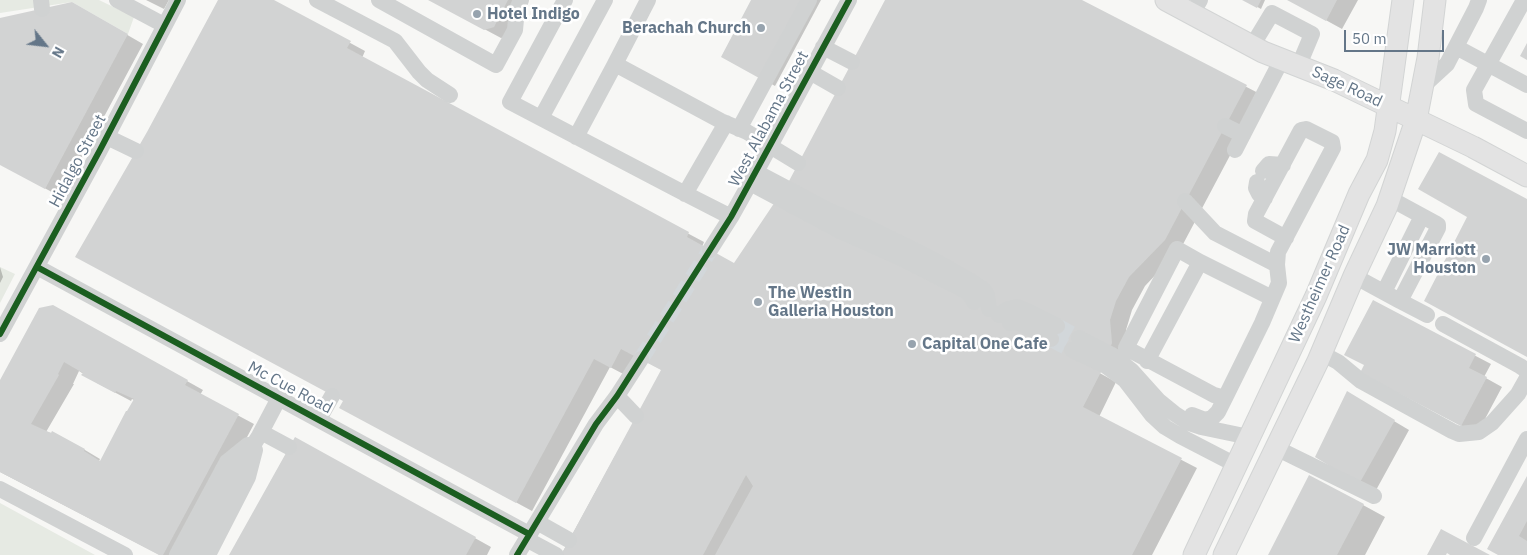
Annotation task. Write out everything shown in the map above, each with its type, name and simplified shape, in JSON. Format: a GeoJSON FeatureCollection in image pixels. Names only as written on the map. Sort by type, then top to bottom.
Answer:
{"type":"FeatureCollection","features":[{"type":"Feature","properties":{"kind":"main road","name":"Sage Road"},"geometry":{"type":"LineString","coordinates":[[1166,0],[1196,7],[1252,46],[1334,80],[1527,176]]}},
{"type":"Feature","properties":{"kind":"main road","name":"Westheimer Road"},"geometry":{"type":"LineString","coordinates":[[1194,555],[1316,296],[1359,194],[1377,160],[1384,138],[1404,0]]}},
{"type":"Feature","properties":{"kind":"main road","name":"Westheimer Road"},"geometry":{"type":"LineString","coordinates":[[1224,555],[1320,357],[1389,198],[1416,120],[1428,58],[1435,0]]}},
{"type":"Feature","properties":{"kind":"main road"},"geometry":{"type":"LineString","coordinates":[[1316,296],[1308,350],[1310,356],[1320,357]]}},
{"type":"Feature","properties":{"kind":"main road"},"geometry":{"type":"LineString","coordinates":[[1275,449],[1281,400],[1290,379],[1285,362]]}},
{"type":"Feature","properties":{"kind":"street"},"geometry":{"type":"LineString","coordinates":[[117,0],[164,25]]}},
{"type":"Feature","properties":{"kind":"street","name":"Hidalgo Street"},"geometry":{"type":"LineString","coordinates":[[0,334],[107,137],[178,0]]}},
{"type":"Feature","properties":{"kind":"street"},"geometry":{"type":"LineString","coordinates":[[317,0],[395,41],[427,80],[450,95]]}},
{"type":"Feature","properties":{"kind":"street"},"geometry":{"type":"LineString","coordinates":[[379,0],[496,65],[515,30],[517,9],[521,0]]}},
{"type":"Feature","properties":{"kind":"street"},"geometry":{"type":"LineString","coordinates":[[565,0],[510,102],[731,217]]}},
{"type":"Feature","properties":{"kind":"street"},"geometry":{"type":"LineString","coordinates":[[541,118],[605,0]]}},
{"type":"Feature","properties":{"kind":"street"},"geometry":{"type":"LineString","coordinates":[[576,137],[648,0]]}},
{"type":"Feature","properties":{"kind":"street"},"geometry":{"type":"LineString","coordinates":[[686,194],[732,126],[810,0]]}},
{"type":"Feature","properties":{"kind":"street","name":"West Alabama Street"},"geometry":{"type":"LineString","coordinates":[[710,250],[731,217],[849,0]]}},
{"type":"Feature","properties":{"kind":"street"},"geometry":{"type":"LineString","coordinates":[[1422,87],[1447,64],[1479,0]]}},
{"type":"Feature","properties":{"kind":"street"},"geometry":{"type":"LineString","coordinates":[[1524,0],[1474,90],[1476,104],[1527,131]]}},
{"type":"Feature","properties":{"kind":"street"},"geometry":{"type":"LineString","coordinates":[[1225,126],[1239,143],[1290,62],[1312,34],[1272,13],[1252,46]]}},
{"type":"Feature","properties":{"kind":"street"},"geometry":{"type":"LineString","coordinates":[[824,47],[852,62]]}},
{"type":"Feature","properties":{"kind":"street"},"geometry":{"type":"LineString","coordinates":[[1456,48],[1527,85]]}},
{"type":"Feature","properties":{"kind":"street"},"geometry":{"type":"LineString","coordinates":[[615,64],[770,146],[798,163]]}},
{"type":"Feature","properties":{"kind":"street"},"geometry":{"type":"LineString","coordinates":[[810,72],[838,88]]}},
{"type":"Feature","properties":{"kind":"street"},"geometry":{"type":"LineString","coordinates":[[1159,401],[1181,412],[1205,420],[1212,418],[1218,412],[1259,330],[1279,283],[1278,252],[1286,238],[1333,148],[1332,142],[1306,129],[1301,130],[1256,214],[1255,221],[1286,238]]}},
{"type":"Feature","properties":{"kind":"street"},"geometry":{"type":"LineString","coordinates":[[107,137],[136,151]]}},
{"type":"Feature","properties":{"kind":"street"},"geometry":{"type":"LineString","coordinates":[[1265,198],[1259,194],[1256,188],[1260,176],[1269,164],[1283,165]]}},
{"type":"Feature","properties":{"kind":"street"},"geometry":{"type":"LineString","coordinates":[[753,177],[865,226],[930,258],[974,282],[984,290],[993,312],[1017,307],[1054,333]]}},
{"type":"Feature","properties":{"kind":"street"},"geometry":{"type":"LineString","coordinates":[[1389,198],[1438,225],[1400,301]]}},
{"type":"Feature","properties":{"kind":"street"},"geometry":{"type":"LineString","coordinates":[[1186,201],[1215,232],[1277,265]]}},
{"type":"Feature","properties":{"kind":"street"},"geometry":{"type":"LineString","coordinates":[[1384,292],[1422,216]]}},
{"type":"Feature","properties":{"kind":"street"},"geometry":{"type":"LineString","coordinates":[[1225,398],[1214,395],[1147,361],[1126,348],[1177,250],[1272,298]]}},
{"type":"Feature","properties":{"kind":"street"},"geometry":{"type":"LineString","coordinates":[[1147,361],[1200,262]]}},
{"type":"Feature","properties":{"kind":"street","name":"Mc Cue Road"},"geometry":{"type":"LineString","coordinates":[[37,267],[531,531]]}},
{"type":"Feature","properties":{"kind":"street"},"geometry":{"type":"LineString","coordinates":[[1354,276],[1427,315]]}},
{"type":"Feature","properties":{"kind":"street"},"geometry":{"type":"LineString","coordinates":[[1443,324],[1520,366],[1526,370],[1527,374]]}},
{"type":"Feature","properties":{"kind":"street"},"geometry":{"type":"LineString","coordinates":[[1236,465],[1165,427],[1152,415],[1126,380],[1076,344],[1112,355],[1132,371],[1159,401],[1175,414],[1201,428],[1249,437]]}},
{"type":"Feature","properties":{"kind":"street"},"geometry":{"type":"LineString","coordinates":[[1320,357],[1338,362],[1361,381],[1459,434],[1480,432],[1492,423],[1518,394],[1527,378]]}},
{"type":"Feature","properties":{"kind":"street"},"geometry":{"type":"LineString","coordinates":[[517,555],[596,424],[617,396],[640,359]]}},
{"type":"Feature","properties":{"kind":"street"},"geometry":{"type":"LineString","coordinates":[[319,419],[332,396]]}},
{"type":"Feature","properties":{"kind":"street"},"geometry":{"type":"LineString","coordinates":[[617,396],[636,416]]}},
{"type":"Feature","properties":{"kind":"street"},"geometry":{"type":"LineString","coordinates":[[193,555],[238,469],[280,398]]}},
{"type":"Feature","properties":{"kind":"street"},"geometry":{"type":"LineString","coordinates":[[260,434],[289,447]]}},
{"type":"Feature","properties":{"kind":"street"},"geometry":{"type":"LineString","coordinates":[[177,555],[227,462],[260,434]]}},
{"type":"Feature","properties":{"kind":"street"},"geometry":{"type":"LineString","coordinates":[[208,555],[248,477],[260,434]]}},
{"type":"Feature","properties":{"kind":"street"},"geometry":{"type":"LineString","coordinates":[[1474,538],[1527,439]]}},
{"type":"Feature","properties":{"kind":"street"},"geometry":{"type":"LineString","coordinates":[[1275,449],[1374,496]]}},
{"type":"Feature","properties":{"kind":"street"},"geometry":{"type":"LineString","coordinates":[[0,489],[125,555]]}},
{"type":"Feature","properties":{"kind":"street"},"geometry":{"type":"LineString","coordinates":[[531,531],[569,540]]}},
{"type":"Feature","properties":{"kind":"street"},"geometry":{"type":"LineString","coordinates":[[531,531],[556,555]]}},
{"type":"Feature","properties":{"kind":"shaded area"},"geometry":{"type":"Polygon","coordinates":[[[0,0],[99,0],[134,17],[128,34],[72,2],[0,13],[0,0]]]}},
{"type":"Feature","properties":{"kind":"shaded area"},"geometry":{"type":"Polygon","coordinates":[[[0,267],[15,274],[0,303],[0,267]]]}},
{"type":"Feature","properties":{"kind":"shaded area"},"geometry":{"type":"Polygon","coordinates":[[[0,503],[95,555],[0,555],[0,503]]]}},
{"type":"Feature","properties":{"kind":"building"},"geometry":{"type":"Polygon","coordinates":[[[218,0],[274,0],[351,41],[347,48],[689,232],[687,237],[734,263],[789,181],[885,0],[1082,0],[1247,85],[1165,240],[1129,277],[1116,301],[1110,320],[1112,343],[1101,372],[1083,407],[1182,458],[1132,555],[715,555],[753,486],[746,475],[703,555],[561,555],[661,370],[621,349],[611,368],[594,359],[516,503],[339,408],[343,401],[75,257],[147,132],[218,0]]]}},
{"type":"Feature","properties":{"kind":"building","name":"Hotel Indigo"},"geometry":{"type":"Polygon","coordinates":[[[428,0],[508,0],[494,27],[484,30],[428,0]]]}},
{"type":"Feature","properties":{"kind":"building","name":"Berachah Church"},"geometry":{"type":"Polygon","coordinates":[[[751,0],[801,0],[759,78],[721,57],[751,0]]]}},
{"type":"Feature","properties":{"kind":"building"},"geometry":{"type":"Polygon","coordinates":[[[1242,0],[1261,0],[1257,8],[1242,0]]]}},
{"type":"Feature","properties":{"kind":"building"},"geometry":{"type":"Polygon","coordinates":[[[1287,0],[1337,0],[1326,21],[1287,0]]]}},
{"type":"Feature","properties":{"kind":"building"},"geometry":{"type":"Polygon","coordinates":[[[72,2],[128,34],[45,189],[0,165],[0,18],[72,2]]]}},
{"type":"Feature","properties":{"kind":"building"},"geometry":{"type":"Polygon","coordinates":[[[1527,43],[1527,60],[1520,56],[1527,43]]]}},
{"type":"Feature","properties":{"kind":"building","name":"JW Marriott Houston"},"geometry":{"type":"Polygon","coordinates":[[[1439,152],[1527,199],[1527,357],[1424,301],[1467,217],[1418,189],[1439,152]]]}},
{"type":"Feature","properties":{"kind":"building"},"geometry":{"type":"Polygon","coordinates":[[[1373,300],[1476,354],[1469,368],[1487,377],[1461,426],[1360,373],[1364,365],[1344,355],[1373,300]]]}},
{"type":"Feature","properties":{"kind":"building"},"geometry":{"type":"Polygon","coordinates":[[[53,305],[188,380],[185,385],[239,414],[163,555],[159,555],[0,472],[0,380],[39,308],[53,305]],[[64,362],[59,375],[31,424],[51,433],[52,431],[85,449],[84,451],[100,461],[134,399],[116,391],[115,393],[81,375],[83,373],[64,362]]]}},
{"type":"Feature","properties":{"kind":"building"},"geometry":{"type":"Polygon","coordinates":[[[1347,391],[1395,420],[1359,484],[1315,457],[1347,391]]]}},
{"type":"Feature","properties":{"kind":"building"},"geometry":{"type":"Polygon","coordinates":[[[295,437],[476,537],[466,555],[229,555],[295,437]]]}},
{"type":"Feature","properties":{"kind":"building"},"geometry":{"type":"Polygon","coordinates":[[[1309,475],[1364,504],[1337,555],[1268,555],[1309,475]]]}},
{"type":"Feature","properties":{"kind":"building"},"geometry":{"type":"Polygon","coordinates":[[[1527,476],[1527,521],[1519,536],[1527,541],[1527,555],[1498,555],[1487,549],[1527,476]]]}},
{"type":"Feature","properties":{"kind":"building"},"geometry":{"type":"Polygon","coordinates":[[[1441,529],[1490,555],[1450,555],[1447,553],[1446,555],[1427,555],[1441,529]]]}},
{"type":"Feature","properties":{"kind":"tunnel"},"geometry":{"type":"LineString","coordinates":[[641,359],[710,250]]}},
{"type":"Feature","properties":{"kind":"tunnel"},"geometry":{"type":"LineString","coordinates":[[1057,326],[1079,338]]}},
{"type":"Feature","properties":{"kind":"tunnel"},"geometry":{"type":"LineString","coordinates":[[1051,339],[1072,350]]}},
{"type":"Feature","properties":{"kind":"cycle path"},"geometry":{"type":"LineString","coordinates":[[0,334],[100,150],[178,0]]}},
{"type":"Feature","properties":{"kind":"cycle path"},"geometry":{"type":"LineString","coordinates":[[517,555],[596,424],[617,396],[731,217],[849,0]]}},
{"type":"Feature","properties":{"kind":"cycle path"},"geometry":{"type":"LineString","coordinates":[[37,267],[529,534]]}},
{"type":"Feature","properties":{"kind":"place","name":"Hotel Indigo"},"geometry":{"type":"Point","coordinates":[477,14]}},
{"type":"Feature","properties":{"kind":"place","name":"Berachah Church"},"geometry":{"type":"Point","coordinates":[761,28]}},
{"type":"Feature","properties":{"kind":"place","name":"JW Marriott Houston"},"geometry":{"type":"Point","coordinates":[1486,259]}},
{"type":"Feature","properties":{"kind":"place","name":"The Westin Galleria Houston"},"geometry":{"type":"Point","coordinates":[758,302]}},
{"type":"Feature","properties":{"kind":"place","name":"Capital One Cafe"},"geometry":{"type":"Point","coordinates":[912,344]}}]}
